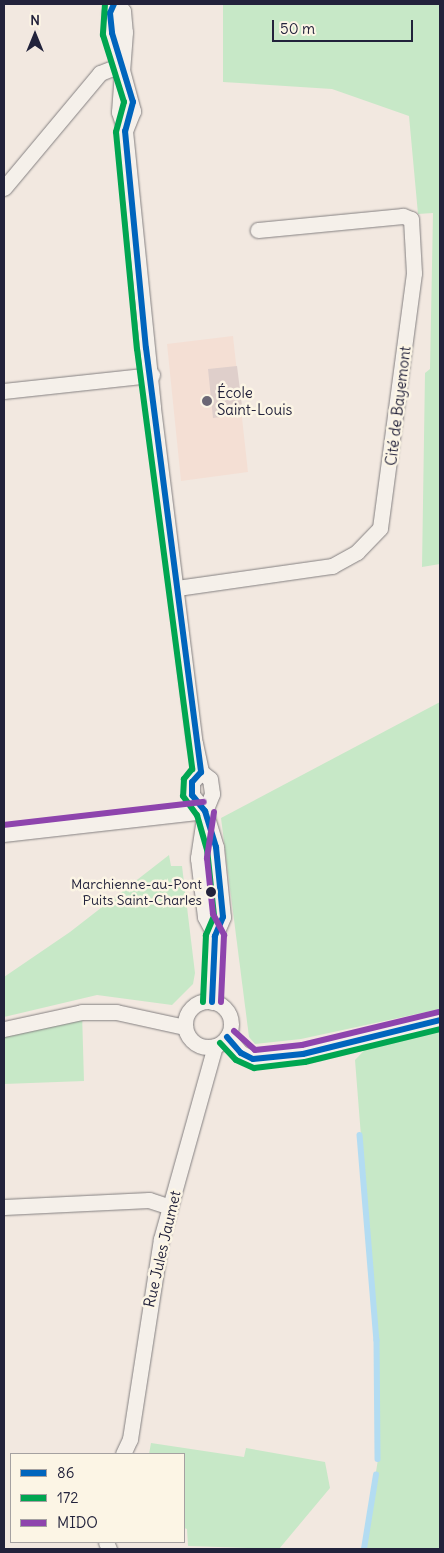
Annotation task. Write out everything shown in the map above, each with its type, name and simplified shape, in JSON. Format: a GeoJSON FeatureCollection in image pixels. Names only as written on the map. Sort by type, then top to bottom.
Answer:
{"type":"FeatureCollection","features":[{"type":"Feature","properties":{"kind":"street"},"geometry":{"type":"LineString","coordinates":[[115,4],[110,12],[112,33],[133,110],[125,131],[176,588],[201,772],[210,779],[212,794],[205,811],[216,847],[223,917],[216,936],[212,1002]]}},
{"type":"Feature","properties":{"kind":"street"},"geometry":{"type":"LineString","coordinates":[[4,188],[100,72],[121,65]]}},
{"type":"Feature","properties":{"kind":"street","name":"Cité de Bayemont"},"geometry":{"type":"LineString","coordinates":[[176,588],[332,566],[358,552],[380,528],[414,273],[411,219],[403,216],[258,230]]}},
{"type":"Feature","properties":{"kind":"street"},"geometry":{"type":"LineString","coordinates":[[4,391],[152,375]]}},
{"type":"Feature","properties":{"kind":"street"},"geometry":{"type":"LineString","coordinates":[[4,834],[205,811]]}},
{"type":"Feature","properties":{"kind":"street"},"geometry":{"type":"LineString","coordinates":[[212,1002],[191,1009],[185,1026],[194,1042],[222,1042],[252,1060],[303,1054],[440,1020]]}},
{"type":"Feature","properties":{"kind":"street"},"geometry":{"type":"LineString","coordinates":[[212,1002],[229,1015],[222,1042]]}},
{"type":"Feature","properties":{"kind":"street"},"geometry":{"type":"LineString","coordinates":[[4,1028],[82,1012],[116,1012],[185,1026]]}},
{"type":"Feature","properties":{"kind":"street","name":"Rue Jules Jaumet"},"geometry":{"type":"LineString","coordinates":[[123,1453],[130,1439],[149,1299],[170,1207],[222,1042]]}},
{"type":"Feature","properties":{"kind":"street"},"geometry":{"type":"LineString","coordinates":[[4,1207],[149,1200],[170,1207]]}},
{"type":"Feature","properties":{"kind":"shaded area","name":"École Saint-Louis"},"geometry":{"type":"Polygon","coordinates":[[[233,336],[248,472],[181,481],[167,344],[233,336]]]}},
{"type":"Feature","properties":{"kind":"green space"},"geometry":{"type":"Polygon","coordinates":[[[223,4],[440,4],[440,564],[422,567],[425,373],[430,369],[433,213],[418,214],[409,116],[332,89],[223,82],[223,4]]]}},
{"type":"Feature","properties":{"kind":"green space"},"geometry":{"type":"Polygon","coordinates":[[[440,702],[440,1009],[301,1039],[255,1044],[249,1037],[221,818],[440,702]]]}},
{"type":"Feature","properties":{"kind":"green space"},"geometry":{"type":"Polygon","coordinates":[[[169,855],[171,866],[182,866],[195,973],[193,984],[172,1005],[97,995],[4,1017],[4,977],[70,932],[169,855]]]}},
{"type":"Feature","properties":{"kind":"green space"},"geometry":{"type":"Polygon","coordinates":[[[82,1012],[84,1081],[4,1084],[4,1029],[82,1012]]]}},
{"type":"Feature","properties":{"kind":"green space"},"geometry":{"type":"Polygon","coordinates":[[[440,1031],[440,1549],[364,1549],[378,1459],[377,1340],[355,1060],[378,1036],[440,1031]]]}},
{"type":"Feature","properties":{"kind":"green space"},"geometry":{"type":"Polygon","coordinates":[[[151,1443],[244,1457],[246,1448],[325,1462],[330,1488],[279,1549],[188,1546],[187,1529],[185,1528],[185,1453],[149,1453],[151,1443]]]}},
{"type":"Feature","properties":{"kind":"building"},"geometry":{"type":"Polygon","coordinates":[[[237,366],[243,414],[213,418],[208,369],[237,366]]]}},
{"type":"Feature","properties":{"kind":"waterway"},"geometry":{"type":"LineString","coordinates":[[360,1135],[377,1340],[378,1459]]}},
{"type":"Feature","properties":{"kind":"waterway"},"geometry":{"type":"LineString","coordinates":[[364,1549],[376,1475]]}},
{"type":"Feature","properties":{"kind":"transit line","name":"172"},"geometry":{"type":"LineString","coordinates":[[105,4],[103,35],[124,102],[116,132],[137,349],[192,769],[184,779],[183,796],[197,815],[207,849],[214,916],[206,935],[203,1002]]}},
{"type":"Feature","properties":{"kind":"transit line","name":"86"},"geometry":{"type":"LineString","coordinates":[[114,4],[110,13],[112,33],[133,102],[125,131],[146,348],[201,772],[192,782],[192,795],[205,811],[216,847],[223,917],[215,936],[212,1002]]}},
{"type":"Feature","properties":{"kind":"transit line","name":"MIDO"},"geometry":{"type":"LineString","coordinates":[[4,825],[204,802]]}},
{"type":"Feature","properties":{"kind":"transit line","name":"MIDO"},"geometry":{"type":"LineString","coordinates":[[214,812],[207,858],[213,914],[224,935],[221,1002]]}},
{"type":"Feature","properties":{"kind":"transit line","name":"MIDO"},"geometry":{"type":"LineString","coordinates":[[234,1031],[255,1050],[302,1045],[438,1012]]}},
{"type":"Feature","properties":{"kind":"transit line","name":"86"},"geometry":{"type":"LineString","coordinates":[[227,1037],[241,1053],[253,1059],[303,1054],[440,1020]]}},
{"type":"Feature","properties":{"kind":"transit line","name":"172"},"geometry":{"type":"LineString","coordinates":[[220,1043],[236,1060],[254,1068],[305,1062],[440,1029]]}},
{"type":"Feature","properties":{"kind":"place","name":"École Saint-Louis"},"geometry":{"type":"Point","coordinates":[207,401]}},
{"type":"Feature","properties":{"kind":"place","name":"Marchienne-au-Pont Puits Saint-Charles"},"geometry":{"type":"Point","coordinates":[211,892]}}]}
